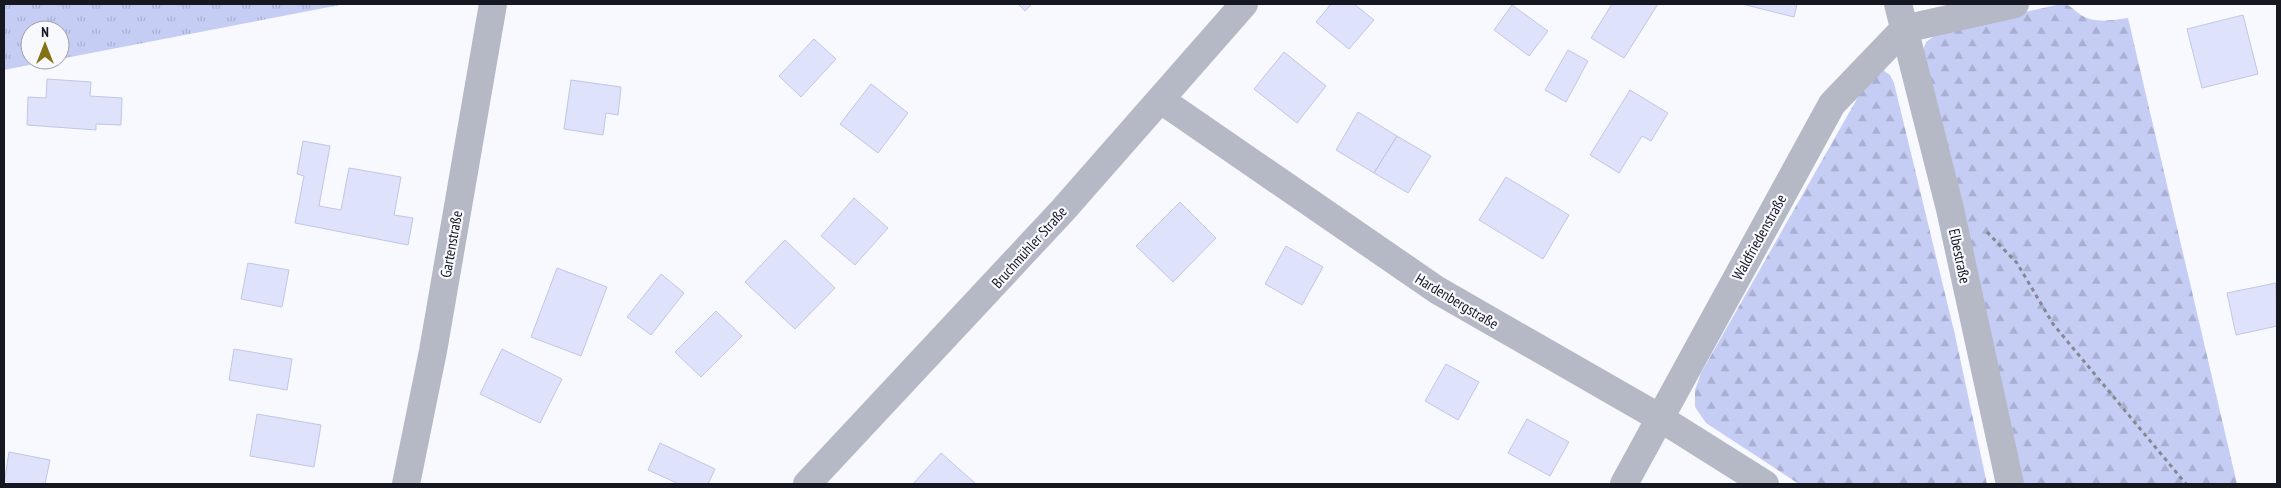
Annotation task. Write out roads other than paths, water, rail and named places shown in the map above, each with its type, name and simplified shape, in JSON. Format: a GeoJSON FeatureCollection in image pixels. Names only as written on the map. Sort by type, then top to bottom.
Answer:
{"type":"FeatureCollection","features":[{"type":"Feature","properties":{"kind":"street","name":"Gartenstraße"},"geometry":{"type":"LineString","coordinates":[[406,484],[433,351],[493,4]]}},
{"type":"Feature","properties":{"kind":"street","name":"Bruchmühler Straße"},"geometry":{"type":"LineString","coordinates":[[807,484],[954,330],[1244,4]]}},
{"type":"Feature","properties":{"kind":"street"},"geometry":{"type":"LineString","coordinates":[[1901,16],[2016,4]]}},
{"type":"Feature","properties":{"kind":"street","name":"Elbestraße"},"geometry":{"type":"LineString","coordinates":[[1901,16],[1950,209],[2010,484]]}},
{"type":"Feature","properties":{"kind":"street","name":"Waldfriedenstraße"},"geometry":{"type":"LineString","coordinates":[[1624,484],[1832,104],[1901,16]]}},
{"type":"Feature","properties":{"kind":"street","name":"Hardenbergstraße"},"geometry":{"type":"LineString","coordinates":[[1160,100],[1437,290],[1660,418],[1765,484]]}}]}
